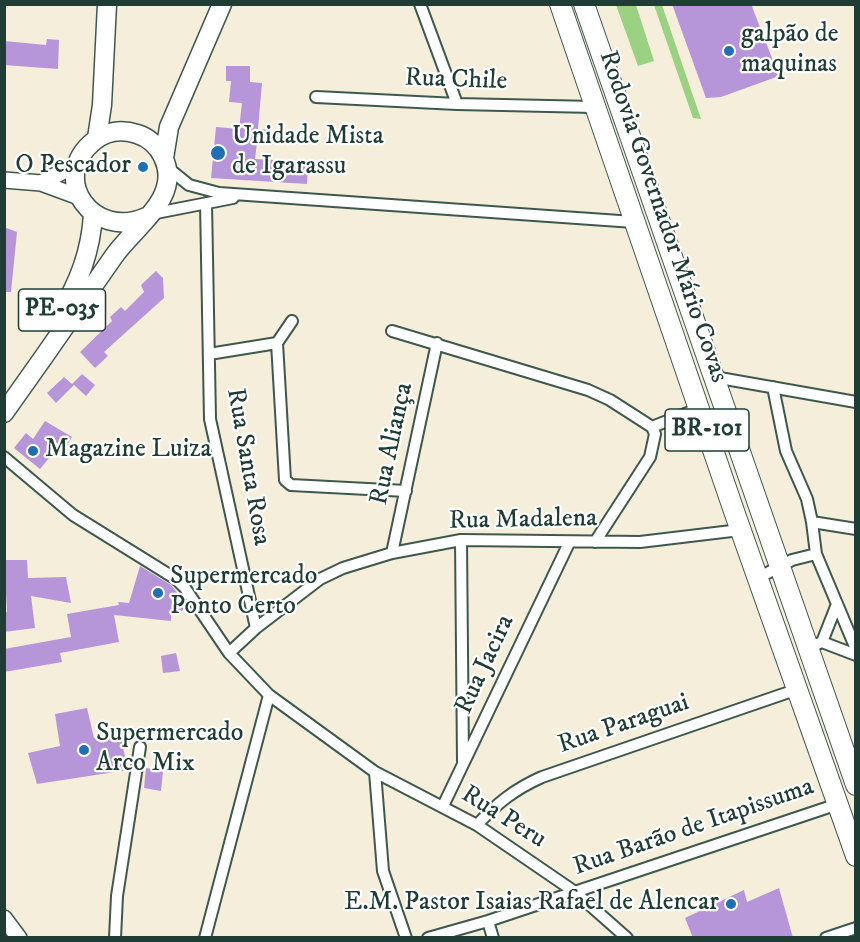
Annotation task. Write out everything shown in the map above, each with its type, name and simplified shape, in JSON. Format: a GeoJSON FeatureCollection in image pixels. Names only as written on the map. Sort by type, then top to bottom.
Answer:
{"type":"FeatureCollection","features":[{"type":"Feature","properties":{"kind":"highway","name":"Rodovia Governador Mário Covas"},"geometry":{"type":"LineString","coordinates":[[560,4],[740,530],[798,689],[855,856]]}},
{"type":"Feature","properties":{"kind":"highway","name":"Rodovia Governador Mário Covas"},"geometry":{"type":"LineString","coordinates":[[584,4],[782,568],[815,645],[855,785]]}},
{"type":"Feature","properties":{"kind":"main road"},"geometry":{"type":"LineString","coordinates":[[97,138],[102,105],[107,4]]}},
{"type":"Feature","properties":{"kind":"main road","name":"PE-035"},"geometry":{"type":"LineString","coordinates":[[4,413],[99,276],[162,201],[166,190],[169,127],[222,4]]}},
{"type":"Feature","properties":{"kind":"main road"},"geometry":{"type":"LineString","coordinates":[[149,215],[125,224],[103,220],[93,214],[79,197],[76,186],[77,164],[81,154],[97,138],[107,133],[129,131],[150,140],[166,163]]}},
{"type":"Feature","properties":{"kind":"main road"},"geometry":{"type":"LineString","coordinates":[[41,183],[77,164]]}},
{"type":"Feature","properties":{"kind":"main road"},"geometry":{"type":"LineString","coordinates":[[4,180],[41,183],[79,197]]}},
{"type":"Feature","properties":{"kind":"main road","name":"PE-035"},"geometry":{"type":"LineString","coordinates":[[4,396],[69,298],[87,257],[93,214]]}},
{"type":"Feature","properties":{"kind":"main road"},"geometry":{"type":"LineString","coordinates":[[4,918],[19,938]]}},
{"type":"Feature","properties":{"kind":"street"},"geometry":{"type":"LineString","coordinates":[[420,4],[457,104]]}},
{"type":"Feature","properties":{"kind":"street","name":"Rua Chile"},"geometry":{"type":"LineString","coordinates":[[316,97],[457,104],[594,107]]}},
{"type":"Feature","properties":{"kind":"street"},"geometry":{"type":"LineString","coordinates":[[166,163],[189,185],[204,191],[248,196],[634,222]]}},
{"type":"Feature","properties":{"kind":"street"},"geometry":{"type":"LineString","coordinates":[[149,215],[248,196]]}},
{"type":"Feature","properties":{"kind":"street","name":"Rua Santa Rosa"},"geometry":{"type":"LineString","coordinates":[[206,203],[210,419],[255,628]]}},
{"type":"Feature","properties":{"kind":"street"},"geometry":{"type":"LineString","coordinates":[[292,321],[277,343],[287,483],[406,491]]}},
{"type":"Feature","properties":{"kind":"street"},"geometry":{"type":"LineString","coordinates":[[392,332],[437,343],[588,390],[610,400],[652,427],[655,434],[650,457],[595,542]]}},
{"type":"Feature","properties":{"kind":"street"},"geometry":{"type":"LineString","coordinates":[[209,354],[277,343]]}},
{"type":"Feature","properties":{"kind":"street","name":"Rua Aliança"},"geometry":{"type":"LineString","coordinates":[[392,553],[437,343]]}},
{"type":"Feature","properties":{"kind":"street"},"geometry":{"type":"LineString","coordinates":[[714,377],[855,402]]}},
{"type":"Feature","properties":{"kind":"street"},"geometry":{"type":"LineString","coordinates":[[773,387],[786,451],[807,500],[816,554],[855,649]]}},
{"type":"Feature","properties":{"kind":"street"},"geometry":{"type":"LineString","coordinates":[[652,427],[700,408]]}},
{"type":"Feature","properties":{"kind":"street","name":"Rua Peru"},"geometry":{"type":"LineString","coordinates":[[4,457],[73,515],[176,579],[229,653],[269,695],[375,772],[477,825],[575,892],[627,938]]}},
{"type":"Feature","properties":{"kind":"street"},"geometry":{"type":"LineString","coordinates":[[812,522],[855,529]]}},
{"type":"Feature","properties":{"kind":"street","name":"Rua Madalena"},"geometry":{"type":"LineString","coordinates":[[229,653],[255,628],[320,579],[343,568],[392,553],[461,540],[640,542],[740,530]]}},
{"type":"Feature","properties":{"kind":"street"},"geometry":{"type":"LineString","coordinates":[[461,540],[463,765]]}},
{"type":"Feature","properties":{"kind":"street","name":"Rua Jacira"},"geometry":{"type":"LineString","coordinates":[[442,806],[569,543]]}},
{"type":"Feature","properties":{"kind":"street"},"geometry":{"type":"LineString","coordinates":[[758,578],[782,568],[792,560],[816,554]]}},
{"type":"Feature","properties":{"kind":"street"},"geometry":{"type":"LineString","coordinates":[[837,604],[815,645],[855,655]]}},
{"type":"Feature","properties":{"kind":"street","name":"Rua Paraguai"},"geometry":{"type":"LineString","coordinates":[[477,825],[499,801],[517,788],[542,777],[798,689]]}},
{"type":"Feature","properties":{"kind":"street"},"geometry":{"type":"LineString","coordinates":[[205,938],[269,695]]}},
{"type":"Feature","properties":{"kind":"street"},"geometry":{"type":"LineString","coordinates":[[115,938],[117,896],[140,747]]}},
{"type":"Feature","properties":{"kind":"street"},"geometry":{"type":"LineString","coordinates":[[375,772],[383,871],[406,938]]}},
{"type":"Feature","properties":{"kind":"street","name":"Rua Barão de Itapissuma"},"geometry":{"type":"LineString","coordinates":[[428,938],[488,921],[838,804]]}},
{"type":"Feature","properties":{"kind":"street"},"geometry":{"type":"LineString","coordinates":[[488,921],[493,938]]}},
{"type":"Feature","properties":{"kind":"street"},"geometry":{"type":"LineString","coordinates":[[826,938],[855,928]]}},
{"type":"Feature","properties":{"kind":"green space"},"geometry":{"type":"Polygon","coordinates":[[[616,5],[636,5],[654,61],[638,66],[616,5]]]}},
{"type":"Feature","properties":{"kind":"green space"},"geometry":{"type":"Polygon","coordinates":[[[654,5],[662,5],[701,119],[693,118],[654,5]]]}},
{"type":"Feature","properties":{"kind":"building","name":"galpão de maquinas"},"geometry":{"type":"Polygon","coordinates":[[[672,4],[751,4],[779,76],[721,97],[706,98],[672,4]]]}},
{"type":"Feature","properties":{"kind":"building"},"geometry":{"type":"Polygon","coordinates":[[[47,39],[59,40],[58,69],[4,65],[4,41],[46,45],[47,39]]]}},
{"type":"Feature","properties":{"kind":"building"},"geometry":{"type":"Polygon","coordinates":[[[226,66],[250,66],[250,82],[262,83],[258,129],[271,130],[272,141],[257,142],[255,159],[308,162],[307,184],[211,178],[216,127],[239,129],[242,103],[229,102],[231,81],[226,81],[226,66]]]}},
{"type":"Feature","properties":{"kind":"building"},"geometry":{"type":"Polygon","coordinates":[[[4,227],[17,232],[11,292],[4,292],[4,227]]]}},
{"type":"Feature","properties":{"kind":"building"},"geometry":{"type":"Polygon","coordinates":[[[156,271],[163,278],[164,298],[104,352],[108,356],[95,368],[80,352],[112,321],[110,317],[121,307],[125,311],[144,292],[141,285],[156,271]]]}},
{"type":"Feature","properties":{"kind":"building"},"geometry":{"type":"Polygon","coordinates":[[[82,374],[95,385],[86,396],[74,385],[56,403],[47,393],[64,377],[72,384],[82,374]]]}},
{"type":"Feature","properties":{"kind":"building"},"geometry":{"type":"Polygon","coordinates":[[[45,421],[72,437],[60,456],[54,452],[40,469],[14,448],[26,433],[33,439],[45,421]]]}},
{"type":"Feature","properties":{"kind":"building"},"geometry":{"type":"Polygon","coordinates":[[[4,560],[27,560],[28,578],[66,577],[71,603],[31,596],[35,628],[4,632],[4,612],[7,612],[4,560]]]}},
{"type":"Feature","properties":{"kind":"building"},"geometry":{"type":"Polygon","coordinates":[[[140,566],[171,585],[188,606],[178,614],[171,613],[171,621],[114,615],[119,642],[60,653],[62,662],[4,672],[4,649],[71,637],[67,614],[119,605],[118,602],[129,603],[140,566]]]}},
{"type":"Feature","properties":{"kind":"building"},"geometry":{"type":"Polygon","coordinates":[[[176,653],[180,671],[163,673],[161,656],[176,653]]]}},
{"type":"Feature","properties":{"kind":"building","name":"Supermercado Arco Mix"},"geometry":{"type":"Polygon","coordinates":[[[87,708],[94,738],[120,734],[128,770],[37,784],[28,753],[60,746],[55,714],[87,708]]]}},
{"type":"Feature","properties":{"kind":"building"},"geometry":{"type":"Polygon","coordinates":[[[146,768],[163,771],[161,791],[144,788],[146,768]]]}},
{"type":"Feature","properties":{"kind":"building"},"geometry":{"type":"Polygon","coordinates":[[[779,888],[793,938],[693,938],[685,918],[744,890],[747,902],[779,888]]]}},
{"type":"Feature","properties":{"kind":"place","name":"galpão de maquinas"},"geometry":{"type":"Point","coordinates":[729,51]}},
{"type":"Feature","properties":{"kind":"place","name":"Unidade Mista de Igarassu"},"geometry":{"type":"Point","coordinates":[218,153]}},
{"type":"Feature","properties":{"kind":"place","name":"O Pescador"},"geometry":{"type":"Point","coordinates":[143,167]}},
{"type":"Feature","properties":{"kind":"place","name":"Magazine Luiza"},"geometry":{"type":"Point","coordinates":[33,451]}},
{"type":"Feature","properties":{"kind":"place","name":"Supermercado Ponto Certo"},"geometry":{"type":"Point","coordinates":[158,593]}},
{"type":"Feature","properties":{"kind":"place","name":"Supermercado Arco Mix"},"geometry":{"type":"Point","coordinates":[84,750]}},
{"type":"Feature","properties":{"kind":"place","name":"E.M. Pastor Isaias Rafael de Alencar"},"geometry":{"type":"Point","coordinates":[731,904]}}]}
